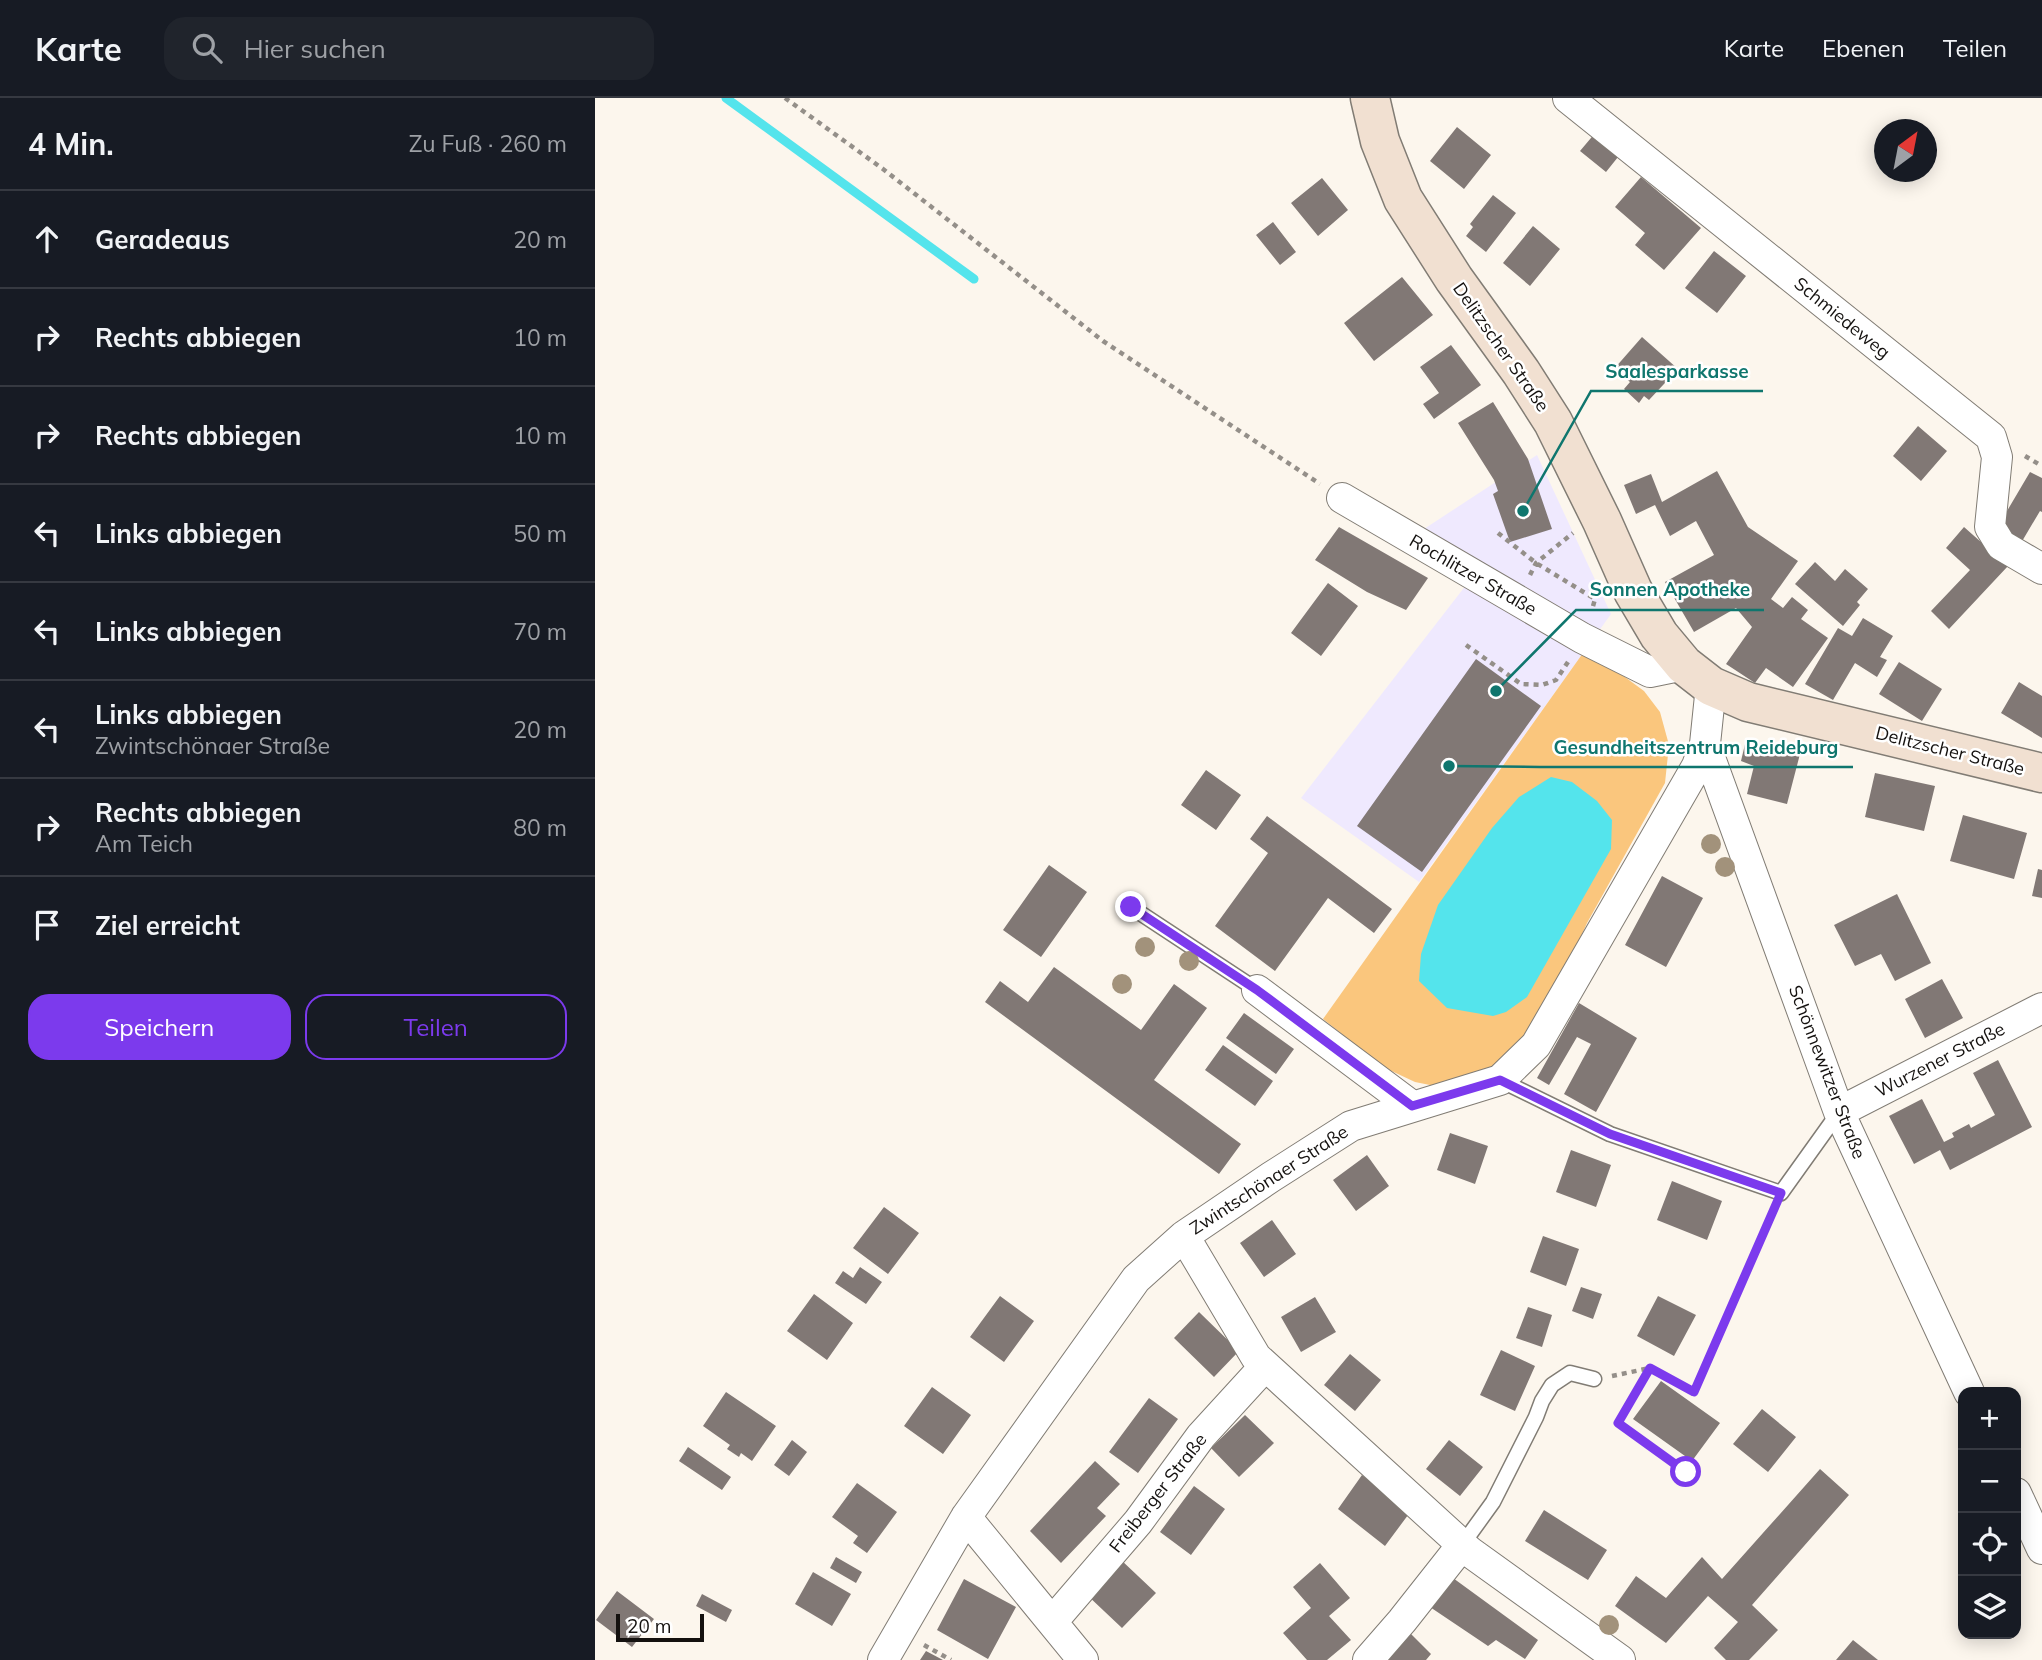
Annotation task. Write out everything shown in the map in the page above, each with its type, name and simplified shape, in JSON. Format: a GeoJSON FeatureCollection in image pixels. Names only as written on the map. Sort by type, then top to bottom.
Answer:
{"type":"FeatureCollection","features":[{"type":"Feature","properties":{"kind":"main road","name":"Delitzscher Straße"},"geometry":{"type":"LineString","coordinates":[[1370,98],[1380,141],[1403,199],[1454,279],[1521,372],[1553,422],[1602,521],[1633,592],[1659,635],[1697,676],[1748,702],[2042,773]]}},
{"type":"Feature","properties":{"kind":"street","name":"Schmiedeweg"},"geometry":{"type":"LineString","coordinates":[[1568,98],[1991,437],[1997,457],[1990,527],[2001,545],[2042,569]]}},
{"type":"Feature","properties":{"kind":"street","name":"Rochlitzer Straße"},"geometry":{"type":"LineString","coordinates":[[1342,499],[1582,638],[1650,672],[1697,676]]}},
{"type":"Feature","properties":{"kind":"street","name":"Zwintschönaer Straße"},"geometry":{"type":"LineString","coordinates":[[883,1660],[966,1517],[1136,1279],[1184,1236],[1351,1126],[1500,1080],[1537,1045],[1697,766],[1705,744],[1697,676]]}},
{"type":"Feature","properties":{"kind":"street","name":"Schönnewitzer Straße"},"geometry":{"type":"LineString","coordinates":[[1705,744],[1839,1112],[1967,1387]]}},
{"type":"Feature","properties":{"kind":"street"},"geometry":{"type":"LineString","coordinates":[[1257,990],[1412,1106]]}},
{"type":"Feature","properties":{"kind":"street","name":"Wurzener Straße"},"geometry":{"type":"LineString","coordinates":[[1839,1112],[2042,1008]]}},
{"type":"Feature","properties":{"kind":"street"},"geometry":{"type":"LineString","coordinates":[[1184,1236],[1256,1357],[1265,1366],[1462,1545],[1620,1660]]}},
{"type":"Feature","properties":{"kind":"street","name":"Freiberger Straße"},"geometry":{"type":"LineString","coordinates":[[1052,1622],[1138,1522],[1201,1436],[1265,1366]]}},
{"type":"Feature","properties":{"kind":"street"},"geometry":{"type":"LineString","coordinates":[[2021,1504],[2042,1549]]}},
{"type":"Feature","properties":{"kind":"street"},"geometry":{"type":"LineString","coordinates":[[966,1517],[1083,1660]]}},
{"type":"Feature","properties":{"kind":"street"},"geometry":{"type":"LineString","coordinates":[[1368,1660],[1402,1622],[1462,1545]]}},
{"type":"Feature","properties":{"kind":"lane"},"geometry":{"type":"LineString","coordinates":[[1131,907],[1257,990]]}},
{"type":"Feature","properties":{"kind":"lane"},"geometry":{"type":"LineString","coordinates":[[1500,1080],[1610,1134],[1781,1193],[1839,1112]]}},
{"type":"Feature","properties":{"kind":"lane"},"geometry":{"type":"LineString","coordinates":[[1462,1545],[1493,1502],[1552,1385],[1570,1373],[1594,1379]]}},
{"type":"Feature","properties":{"kind":"path"},"geometry":{"type":"LineString","coordinates":[[785,98],[883,169],[1103,341],[1342,499]]}},
{"type":"Feature","properties":{"kind":"path"},"geometry":{"type":"LineString","coordinates":[[1517,601],[1536,564],[1573,533]]}},
{"type":"Feature","properties":{"kind":"path"},"geometry":{"type":"LineString","coordinates":[[1594,1379],[1650,1368],[1694,1392],[1781,1193]]}},
{"type":"Feature","properties":{"kind":"path"},"geometry":{"type":"LineString","coordinates":[[1650,1368],[1618,1423],[1686,1472]]}},
{"type":"Feature","properties":{"kind":"shaded area"},"geometry":{"type":"Polygon","coordinates":[[[1537,455],[1611,614],[1419,882],[1301,798],[1470,580],[1479,561],[1424,529],[1537,455]]]}},
{"type":"Feature","properties":{"kind":"shaded area"},"geometry":{"type":"Polygon","coordinates":[[[1583,653],[1618,672],[1644,691],[1660,712],[1669,745],[1665,783],[1587,923],[1543,1022],[1504,1061],[1468,1081],[1440,1087],[1415,1082],[1383,1067],[1323,1019],[1583,653]]]}},
{"type":"Feature","properties":{"kind":"water"},"geometry":{"type":"Polygon","coordinates":[[[1551,777],[1572,782],[1597,801],[1612,820],[1611,849],[1527,997],[1506,1012],[1493,1016],[1447,1008],[1419,981],[1421,954],[1438,905],[1492,828],[1519,797],[1551,777]]]}},
{"type":"Feature","properties":{"kind":"building"},"geometry":{"type":"Polygon","coordinates":[[[1457,127],[1491,155],[1464,189],[1430,161],[1457,127]]]}},
{"type":"Feature","properties":{"kind":"building"},"geometry":{"type":"Polygon","coordinates":[[[1596,132],[1622,152],[1606,172],[1580,151],[1596,132]]]}},
{"type":"Feature","properties":{"kind":"building"},"geometry":{"type":"Polygon","coordinates":[[[1641,177],[1701,228],[1664,270],[1635,245],[1645,233],[1615,207],[1641,177]]]}},
{"type":"Feature","properties":{"kind":"building"},"geometry":{"type":"Polygon","coordinates":[[[1322,178],[1348,210],[1318,236],[1291,203],[1322,178]]]}},
{"type":"Feature","properties":{"kind":"building"},"geometry":{"type":"Polygon","coordinates":[[[1493,195],[1516,213],[1486,252],[1466,236],[1473,227],[1470,224],[1493,195]]]}},
{"type":"Feature","properties":{"kind":"building"},"geometry":{"type":"Polygon","coordinates":[[[1273,222],[1296,252],[1280,265],[1256,235],[1273,222]]]}},
{"type":"Feature","properties":{"kind":"building"},"geometry":{"type":"Polygon","coordinates":[[[1533,226],[1560,249],[1530,286],[1503,263],[1533,226]]]}},
{"type":"Feature","properties":{"kind":"building"},"geometry":{"type":"Polygon","coordinates":[[[1714,251],[1746,276],[1717,313],[1685,288],[1714,251]]]}},
{"type":"Feature","properties":{"kind":"building"},"geometry":{"type":"Polygon","coordinates":[[[1402,277],[1433,315],[1374,361],[1344,323],[1402,277]]]}},
{"type":"Feature","properties":{"kind":"building"},"geometry":{"type":"Polygon","coordinates":[[[1642,337],[1678,369],[1649,400],[1644,396],[1639,403],[1624,389],[1630,382],[1614,369],[1642,337]]]}},
{"type":"Feature","properties":{"kind":"building"},"geometry":{"type":"Polygon","coordinates":[[[1451,345],[1481,385],[1434,419],[1423,404],[1439,393],[1420,367],[1451,345]]]}},
{"type":"Feature","properties":{"kind":"building"},"geometry":{"type":"Polygon","coordinates":[[[1493,402],[1528,459],[1552,529],[1510,542],[1493,494],[1498,491],[1494,480],[1458,423],[1493,402]]]}},
{"type":"Feature","properties":{"kind":"building"},"geometry":{"type":"Polygon","coordinates":[[[1918,426],[1947,451],[1921,481],[1893,456],[1918,426]]]}},
{"type":"Feature","properties":{"kind":"building"},"geometry":{"type":"Polygon","coordinates":[[[1717,471],[1748,527],[1798,561],[1771,599],[1783,608],[1792,597],[1808,610],[1801,619],[1828,638],[1793,687],[1766,668],[1755,683],[1726,664],[1752,627],[1736,608],[1694,632],[1665,582],[1714,555],[1696,521],[1670,536],[1655,505],[1636,514],[1624,485],[1651,474],[1662,502],[1717,471]]]}},
{"type":"Feature","properties":{"kind":"building"},"geometry":{"type":"Polygon","coordinates":[[[2030,472],[2042,478],[2042,512],[2040,511],[2021,543],[1997,528],[2030,472]]]}},
{"type":"Feature","properties":{"kind":"building"},"geometry":{"type":"Polygon","coordinates":[[[1339,527],[1428,578],[1406,610],[1367,592],[1315,560],[1339,527]]]}},
{"type":"Feature","properties":{"kind":"building"},"geometry":{"type":"Polygon","coordinates":[[[1964,527],[2008,566],[1949,629],[1931,611],[1970,570],[1946,548],[1964,527]]]}},
{"type":"Feature","properties":{"kind":"building"},"geometry":{"type":"Polygon","coordinates":[[[1815,562],[1835,581],[1845,569],[1868,589],[1857,602],[1860,605],[1843,626],[1795,584],[1815,562]]]}},
{"type":"Feature","properties":{"kind":"building"},"geometry":{"type":"Polygon","coordinates":[[[1328,583],[1358,606],[1321,656],[1291,633],[1328,583]]]}},
{"type":"Feature","properties":{"kind":"building"},"geometry":{"type":"Polygon","coordinates":[[[1863,618],[1893,636],[1880,657],[1887,660],[1877,677],[1855,663],[1833,700],[1805,684],[1838,628],[1852,636],[1863,618]]]}},
{"type":"Feature","properties":{"kind":"building"},"geometry":{"type":"Polygon","coordinates":[[[1476,659],[1541,706],[1422,872],[1357,826],[1476,659]]]}},
{"type":"Feature","properties":{"kind":"building"},"geometry":{"type":"Polygon","coordinates":[[[1899,662],[1942,689],[1922,721],[1879,694],[1899,662]]]}},
{"type":"Feature","properties":{"kind":"building"},"geometry":{"type":"Polygon","coordinates":[[[2019,682],[2042,696],[2042,738],[2001,713],[2019,682]]]}},
{"type":"Feature","properties":{"kind":"building"},"geometry":{"type":"Polygon","coordinates":[[[1746,740],[1800,754],[1787,804],[1747,794],[1754,766],[1741,761],[1746,740]]]}},
{"type":"Feature","properties":{"kind":"building"},"geometry":{"type":"Polygon","coordinates":[[[1206,770],[1241,795],[1216,830],[1181,805],[1206,770]]]}},
{"type":"Feature","properties":{"kind":"building"},"geometry":{"type":"Polygon","coordinates":[[[1875,773],[1935,786],[1924,831],[1865,817],[1875,773]]]}},
{"type":"Feature","properties":{"kind":"building"},"geometry":{"type":"Polygon","coordinates":[[[1963,815],[2027,833],[2014,879],[1950,861],[1963,815]]]}},
{"type":"Feature","properties":{"kind":"building"},"geometry":{"type":"Polygon","coordinates":[[[1267,816],[1392,909],[1374,933],[1328,898],[1275,971],[1215,926],[1268,853],[1250,839],[1267,816]]]}},
{"type":"Feature","properties":{"kind":"building"},"geometry":{"type":"Polygon","coordinates":[[[1049,865],[1087,892],[1041,957],[1003,930],[1049,865]]]}},
{"type":"Feature","properties":{"kind":"building"},"geometry":{"type":"Polygon","coordinates":[[[2038,869],[2042,870],[2042,898],[2032,896],[2038,869]]]}},
{"type":"Feature","properties":{"kind":"building"},"geometry":{"type":"Polygon","coordinates":[[[1662,876],[1703,898],[1666,967],[1625,945],[1662,876]]]}},
{"type":"Feature","properties":{"kind":"building"},"geometry":{"type":"Polygon","coordinates":[[[1897,894],[1931,963],[1895,981],[1881,954],[1855,966],[1834,925],[1897,894]]]}},
{"type":"Feature","properties":{"kind":"building"},"geometry":{"type":"Polygon","coordinates":[[[1054,967],[1141,1030],[1174,984],[1207,1008],[1154,1080],[1241,1144],[1219,1174],[985,1002],[1000,981],[1028,1002],[1054,967]]]}},
{"type":"Feature","properties":{"kind":"building"},"geometry":{"type":"Polygon","coordinates":[[[1942,979],[1963,1018],[1925,1038],[1905,999],[1942,979]]]}},
{"type":"Feature","properties":{"kind":"building"},"geometry":{"type":"Polygon","coordinates":[[[1579,1003],[1637,1038],[1596,1112],[1564,1094],[1591,1044],[1577,1037],[1549,1085],[1537,1078],[1579,1003]]]}},
{"type":"Feature","properties":{"kind":"building"},"geometry":{"type":"Polygon","coordinates":[[[1244,1013],[1294,1049],[1276,1074],[1226,1038],[1244,1013]]]}},
{"type":"Feature","properties":{"kind":"building"},"geometry":{"type":"Polygon","coordinates":[[[1223,1045],[1273,1081],[1255,1106],[1205,1070],[1223,1045]]]}},
{"type":"Feature","properties":{"kind":"building"},"geometry":{"type":"Polygon","coordinates":[[[1998,1060],[2032,1127],[1950,1170],[1940,1150],[1914,1164],[1889,1116],[1922,1099],[1944,1142],[1954,1137],[1952,1133],[1969,1124],[1971,1128],[1995,1115],[1973,1073],[1998,1060]]]}},
{"type":"Feature","properties":{"kind":"building"},"geometry":{"type":"Polygon","coordinates":[[[1450,1133],[1488,1146],[1475,1184],[1437,1170],[1450,1133]]]}},
{"type":"Feature","properties":{"kind":"building"},"geometry":{"type":"Polygon","coordinates":[[[1571,1150],[1611,1165],[1596,1207],[1556,1192],[1571,1150]]]}},
{"type":"Feature","properties":{"kind":"building"},"geometry":{"type":"Polygon","coordinates":[[[1367,1155],[1389,1186],[1356,1211],[1333,1180],[1367,1155]]]}},
{"type":"Feature","properties":{"kind":"building"},"geometry":{"type":"Polygon","coordinates":[[[1672,1181],[1722,1201],[1707,1240],[1657,1220],[1672,1181]]]}},
{"type":"Feature","properties":{"kind":"building"},"geometry":{"type":"Polygon","coordinates":[[[884,1207],[919,1233],[888,1274],[853,1248],[884,1207]]]}},
{"type":"Feature","properties":{"kind":"building"},"geometry":{"type":"Polygon","coordinates":[[[1272,1220],[1296,1254],[1264,1277],[1240,1243],[1272,1220]]]}},
{"type":"Feature","properties":{"kind":"building"},"geometry":{"type":"Polygon","coordinates":[[[1543,1236],[1579,1249],[1566,1286],[1530,1272],[1543,1236]]]}},
{"type":"Feature","properties":{"kind":"building"},"geometry":{"type":"Polygon","coordinates":[[[860,1267],[882,1282],[866,1304],[835,1283],[843,1271],[853,1278],[860,1267]]]}},
{"type":"Feature","properties":{"kind":"building"},"geometry":{"type":"Polygon","coordinates":[[[1581,1287],[1602,1294],[1593,1319],[1572,1311],[1581,1287]]]}},
{"type":"Feature","properties":{"kind":"building"},"geometry":{"type":"Polygon","coordinates":[[[814,1294],[853,1323],[827,1360],[787,1331],[814,1294]]]}},
{"type":"Feature","properties":{"kind":"building"},"geometry":{"type":"Polygon","coordinates":[[[1000,1296],[1034,1321],[1004,1362],[970,1337],[1000,1296]]]}},
{"type":"Feature","properties":{"kind":"building"},"geometry":{"type":"Polygon","coordinates":[[[1658,1296],[1696,1315],[1674,1356],[1637,1336],[1658,1296]]]}},
{"type":"Feature","properties":{"kind":"building"},"geometry":{"type":"Polygon","coordinates":[[[1315,1297],[1336,1332],[1301,1352],[1281,1317],[1315,1297]]]}},
{"type":"Feature","properties":{"kind":"building"},"geometry":{"type":"Polygon","coordinates":[[[1528,1307],[1552,1315],[1542,1347],[1516,1338],[1528,1307]]]}},
{"type":"Feature","properties":{"kind":"building"},"geometry":{"type":"Polygon","coordinates":[[[1199,1312],[1239,1351],[1214,1377],[1174,1338],[1199,1312]]]}},
{"type":"Feature","properties":{"kind":"building"},"geometry":{"type":"Polygon","coordinates":[[[1501,1350],[1535,1366],[1515,1411],[1480,1395],[1501,1350]]]}},
{"type":"Feature","properties":{"kind":"building"},"geometry":{"type":"Polygon","coordinates":[[[1350,1354],[1381,1380],[1355,1411],[1324,1385],[1350,1354]]]}},
{"type":"Feature","properties":{"kind":"building"},"geometry":{"type":"Polygon","coordinates":[[[1661,1381],[1720,1423],[1692,1461],[1633,1419],[1661,1381]]]}},
{"type":"Feature","properties":{"kind":"building"},"geometry":{"type":"Polygon","coordinates":[[[932,1387],[971,1415],[943,1454],[904,1426],[932,1387]]]}},
{"type":"Feature","properties":{"kind":"building"},"geometry":{"type":"Polygon","coordinates":[[[726,1392],[776,1426],[752,1461],[741,1453],[739,1457],[727,1449],[730,1445],[703,1426],[726,1392]]]}},
{"type":"Feature","properties":{"kind":"building"},"geometry":{"type":"Polygon","coordinates":[[[1149,1398],[1178,1419],[1138,1473],[1109,1452],[1149,1398]]]}},
{"type":"Feature","properties":{"kind":"building"},"geometry":{"type":"Polygon","coordinates":[[[1762,1409],[1796,1437],[1768,1472],[1733,1444],[1762,1409]]]}},
{"type":"Feature","properties":{"kind":"building"},"geometry":{"type":"Polygon","coordinates":[[[1245,1415],[1274,1443],[1239,1477],[1211,1448],[1245,1415]]]}},
{"type":"Feature","properties":{"kind":"building"},"geometry":{"type":"Polygon","coordinates":[[[792,1440],[807,1452],[789,1476],[774,1465],[792,1440]]]}},
{"type":"Feature","properties":{"kind":"building"},"geometry":{"type":"Polygon","coordinates":[[[1449,1440],[1483,1467],[1460,1496],[1426,1469],[1449,1440]]]}},
{"type":"Feature","properties":{"kind":"building"},"geometry":{"type":"Polygon","coordinates":[[[688,1447],[731,1477],[722,1490],[679,1461],[688,1447]]]}},
{"type":"Feature","properties":{"kind":"building"},"geometry":{"type":"Polygon","coordinates":[[[1095,1461],[1120,1484],[1097,1508],[1106,1516],[1061,1563],[1030,1531],[1095,1461]]]}},
{"type":"Feature","properties":{"kind":"building"},"geometry":{"type":"Polygon","coordinates":[[[1820,1469],[1849,1495],[1752,1605],[1778,1630],[1749,1660],[1726,1660],[1714,1648],[1738,1622],[1708,1596],[1666,1643],[1615,1606],[1636,1576],[1666,1598],[1702,1557],[1722,1579],[1820,1469]]]}},
{"type":"Feature","properties":{"kind":"building"},"geometry":{"type":"Polygon","coordinates":[[[1362,1475],[1411,1511],[1385,1546],[1338,1509],[1362,1475]]]}},
{"type":"Feature","properties":{"kind":"building"},"geometry":{"type":"Polygon","coordinates":[[[857,1483],[897,1512],[867,1553],[853,1543],[858,1536],[832,1517],[857,1483]]]}},
{"type":"Feature","properties":{"kind":"building"},"geometry":{"type":"Polygon","coordinates":[[[1194,1486],[1225,1509],[1191,1555],[1160,1532],[1194,1486]]]}},
{"type":"Feature","properties":{"kind":"building"},"geometry":{"type":"Polygon","coordinates":[[[1544,1510],[1607,1550],[1588,1580],[1525,1541],[1544,1510]]]}},
{"type":"Feature","properties":{"kind":"building"},"geometry":{"type":"Polygon","coordinates":[[[836,1557],[862,1572],[856,1583],[830,1568],[836,1557]]]}},
{"type":"Feature","properties":{"kind":"building"},"geometry":{"type":"Polygon","coordinates":[[[1120,1559],[1156,1593],[1122,1628],[1086,1594],[1120,1559]]]}},
{"type":"Feature","properties":{"kind":"building"},"geometry":{"type":"Polygon","coordinates":[[[1320,1563],[1350,1598],[1329,1616],[1351,1640],[1327,1660],[1307,1660],[1283,1633],[1311,1608],[1293,1587],[1320,1563]]]}},
{"type":"Feature","properties":{"kind":"building"},"geometry":{"type":"Polygon","coordinates":[[[1442,1570],[1538,1640],[1525,1659],[1496,1640],[1488,1646],[1424,1603],[1442,1570]]]}},
{"type":"Feature","properties":{"kind":"building"},"geometry":{"type":"Polygon","coordinates":[[[813,1572],[851,1594],[832,1626],[795,1604],[813,1572]]]}},
{"type":"Feature","properties":{"kind":"building"},"geometry":{"type":"Polygon","coordinates":[[[964,1579],[1016,1607],[988,1659],[937,1630],[964,1579]]]}},
{"type":"Feature","properties":{"kind":"building"},"geometry":{"type":"Polygon","coordinates":[[[617,1591],[654,1619],[632,1647],[596,1620],[617,1591]]]}},
{"type":"Feature","properties":{"kind":"building"},"geometry":{"type":"Polygon","coordinates":[[[702,1594],[732,1610],[726,1622],[696,1606],[702,1594]]]}},
{"type":"Feature","properties":{"kind":"building"},"geometry":{"type":"Polygon","coordinates":[[[1407,1630],[1431,1654],[1426,1660],[1378,1660],[1407,1630]]]}},
{"type":"Feature","properties":{"kind":"building"},"geometry":{"type":"Polygon","coordinates":[[[1853,1640],[1878,1660],[1836,1660],[1853,1640]]]}},
{"type":"Feature","properties":{"kind":"building"},"geometry":{"type":"Polygon","coordinates":[[[926,1651],[943,1660],[920,1660],[926,1651]]]}},
{"type":"Feature","properties":{"kind":"waterway"},"geometry":{"type":"LineString","coordinates":[[726,98],[974,279]]}},
{"type":"Feature","properties":{"kind":"place","name":"Saalesparkasse"},"geometry":{"type":"Point","coordinates":[1523,511]}},
{"type":"Feature","properties":{"kind":"place","name":"Sonnen Apotheke"},"geometry":{"type":"Point","coordinates":[1496,691]}},
{"type":"Feature","properties":{"kind":"place","name":"Gesundheitszentrum Reideburg"},"geometry":{"type":"Point","coordinates":[1449,766]}},
{"type":"Feature","properties":{"kind":"route"},"geometry":{"type":"LineString","coordinates":[[1131,907],[1257,990],[1412,1106],[1500,1080],[1610,1134],[1781,1193],[1694,1392],[1650,1368],[1618,1423],[1686,1472]]}}]}
